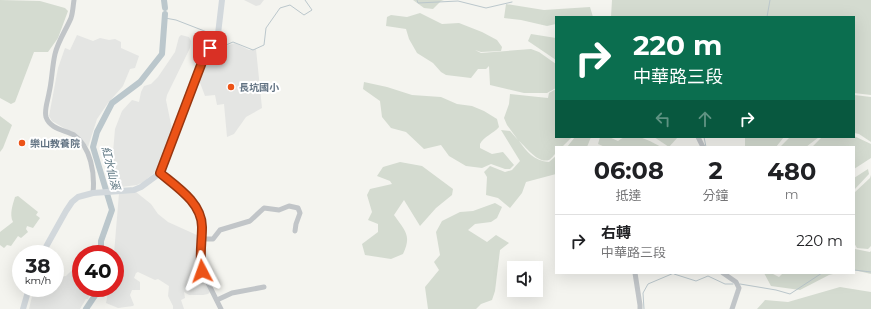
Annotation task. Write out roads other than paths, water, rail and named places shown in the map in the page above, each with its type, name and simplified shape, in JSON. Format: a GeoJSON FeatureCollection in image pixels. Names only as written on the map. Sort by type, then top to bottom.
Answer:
{"type":"FeatureCollection","features":[{"type":"Feature","properties":{"kind":"main road"},"geometry":{"type":"LineString","coordinates":[[47,245],[72,202],[78,197],[95,193],[134,190],[141,187],[160,173],[204,57],[214,43],[218,34],[222,0]]}},
{"type":"Feature","properties":{"kind":"main road"},"geometry":{"type":"LineString","coordinates":[[23,309],[26,297]]}},
{"type":"Feature","properties":{"kind":"street"},"geometry":{"type":"LineString","coordinates":[[74,0],[71,17],[58,44],[55,56],[46,118],[55,127],[74,135],[85,147],[89,156],[95,193]]}},
{"type":"Feature","properties":{"kind":"street"},"geometry":{"type":"LineString","coordinates":[[160,173],[185,195],[197,209],[201,217],[202,271],[221,309]]}},
{"type":"Feature","properties":{"kind":"street"},"geometry":{"type":"LineString","coordinates":[[201,239],[212,239],[220,230],[250,221],[264,208],[279,210],[289,206],[298,208],[300,213],[295,231]]}},
{"type":"Feature","properties":{"kind":"street"},"geometry":{"type":"LineString","coordinates":[[635,274],[640,309]]}},
{"type":"Feature","properties":{"kind":"street"},"geometry":{"type":"LineString","coordinates":[[724,274],[736,282],[739,288],[732,309]]}},
{"type":"Feature","properties":{"kind":"street"},"geometry":{"type":"LineString","coordinates":[[217,300],[232,293],[264,287]]}},
{"type":"Feature","properties":{"kind":"waterway","name":"紅水仙溪"},"geometry":{"type":"LineString","coordinates":[[164,0],[165,8]]}},
{"type":"Feature","properties":{"kind":"waterway"},"geometry":{"type":"LineString","coordinates":[[213,48],[220,51],[226,45],[233,42],[253,50],[264,45],[266,28],[280,8],[290,5],[304,15],[312,10],[305,0]]}},
{"type":"Feature","properties":{"kind":"waterway"},"geometry":{"type":"LineString","coordinates":[[417,0],[418,3],[458,1],[486,8],[512,2]]}},
{"type":"Feature","properties":{"kind":"waterway"},"geometry":{"type":"LineString","coordinates":[[767,16],[770,0]]}},
{"type":"Feature","properties":{"kind":"waterway","name":"紅水仙溪"},"geometry":{"type":"LineString","coordinates":[[101,245],[112,210],[93,147],[97,132],[112,103],[140,82],[162,54],[165,14]]}},
{"type":"Feature","properties":{"kind":"waterway"},"geometry":{"type":"LineString","coordinates":[[165,18],[176,20],[207,32],[211,42]]}},
{"type":"Feature","properties":{"kind":"waterway"},"geometry":{"type":"LineString","coordinates":[[704,138],[706,146]]}},
{"type":"Feature","properties":{"kind":"waterway"},"geometry":{"type":"LineString","coordinates":[[855,270],[871,272]]}},
{"type":"Feature","properties":{"kind":"waterway"},"geometry":{"type":"LineString","coordinates":[[644,309],[643,293],[648,284],[672,274]]}},
{"type":"Feature","properties":{"kind":"waterway"},"geometry":{"type":"LineString","coordinates":[[674,274],[696,281],[708,276],[725,284],[733,284]]}},
{"type":"Feature","properties":{"kind":"waterway"},"geometry":{"type":"LineString","coordinates":[[740,284],[790,294],[820,274]]}},
{"type":"Feature","properties":{"kind":"waterway","name":"紅水仙溪"},"geometry":{"type":"LineString","coordinates":[[86,309],[94,297]]}},
{"type":"Feature","properties":{"kind":"place","name":"長坑國小"},"geometry":{"type":"Point","coordinates":[231,87]}},
{"type":"Feature","properties":{"kind":"place","name":"樂山教養院"},"geometry":{"type":"Point","coordinates":[22,143]}}]}
